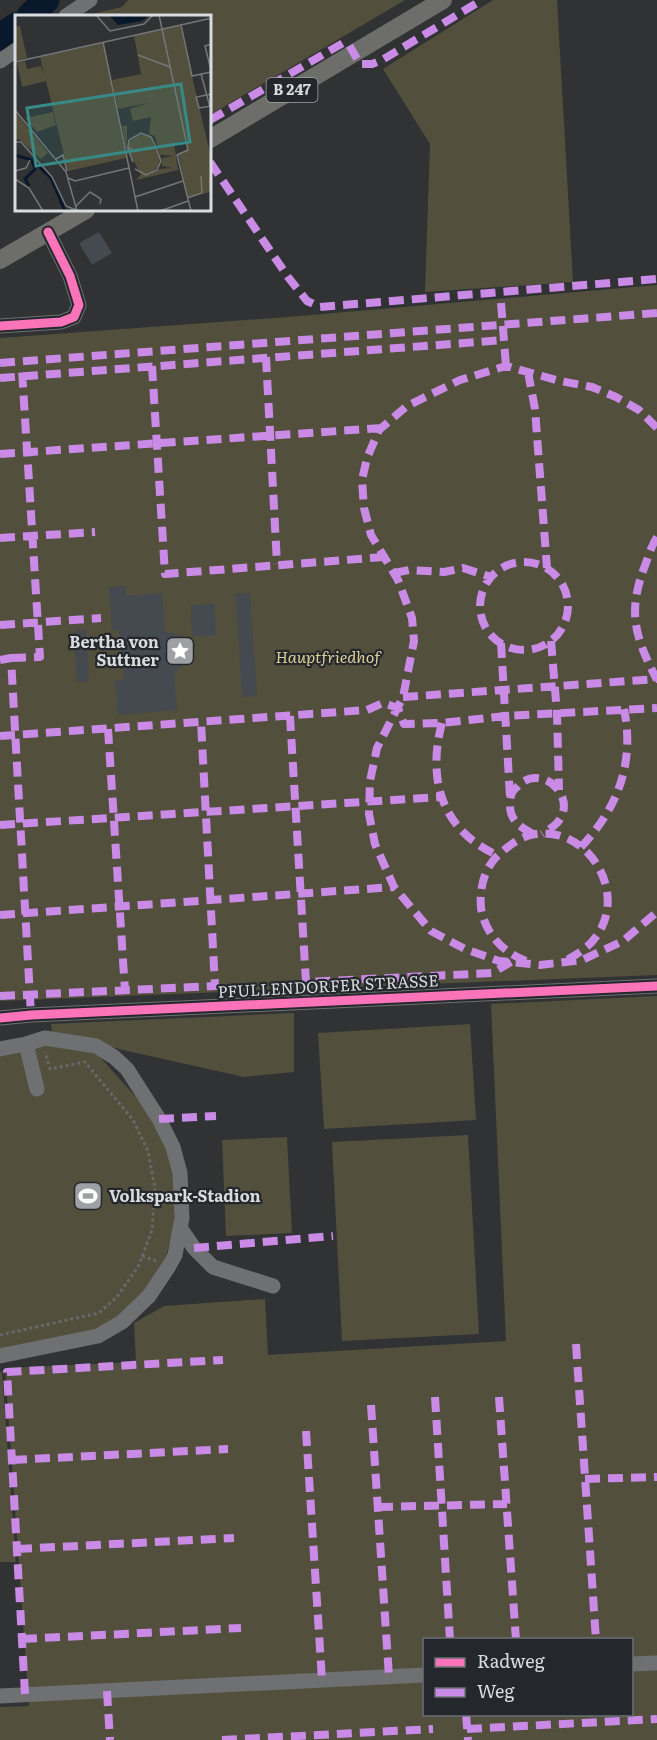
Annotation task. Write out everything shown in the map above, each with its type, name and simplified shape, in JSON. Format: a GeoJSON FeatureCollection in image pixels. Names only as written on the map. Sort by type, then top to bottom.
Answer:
{"type":"FeatureCollection","features":[{"type":"Feature","properties":{"kind":"main road","name":"B 247"},"geometry":{"type":"LineString","coordinates":[[212,138],[443,0]]}},
{"type":"Feature","properties":{"kind":"main road"},"geometry":{"type":"LineString","coordinates":[[0,260],[83,212]]}},
{"type":"Feature","properties":{"kind":"street"},"geometry":{"type":"LineString","coordinates":[[68,15],[90,0]]}},
{"type":"Feature","properties":{"kind":"street"},"geometry":{"type":"LineString","coordinates":[[0,61],[15,51]]}},
{"type":"Feature","properties":{"kind":"street"},"geometry":{"type":"LineString","coordinates":[[0,327],[61,322],[74,317],[79,305],[70,276],[48,232]]}},
{"type":"Feature","properties":{"kind":"street","name":"PFULLENDORFER STRASSE"},"geometry":{"type":"LineString","coordinates":[[0,1018],[43,1014],[657,986]]}},
{"type":"Feature","properties":{"kind":"street"},"geometry":{"type":"LineString","coordinates":[[0,1049],[42,1039],[72,1041],[96,1046],[114,1057],[127,1069],[159,1119],[173,1147],[180,1173],[182,1194],[182,1229],[175,1255],[149,1296],[122,1322],[98,1336],[0,1356]]}},
{"type":"Feature","properties":{"kind":"street"},"geometry":{"type":"LineString","coordinates":[[26,1044],[37,1089]]}},
{"type":"Feature","properties":{"kind":"street"},"geometry":{"type":"LineString","coordinates":[[182,1229],[213,1267],[273,1286]]}},
{"type":"Feature","properties":{"kind":"street"},"geometry":{"type":"LineString","coordinates":[[175,1255],[202,1256]]}},
{"type":"Feature","properties":{"kind":"street"},"geometry":{"type":"LineString","coordinates":[[633,1664],[657,1663]]}},
{"type":"Feature","properties":{"kind":"street"},"geometry":{"type":"LineString","coordinates":[[0,1696],[423,1675]]}},
{"type":"Feature","properties":{"kind":"path"},"geometry":{"type":"LineString","coordinates":[[0,1335],[99,1313],[117,1297],[139,1265],[152,1230],[155,1189],[148,1151],[133,1120],[85,1062],[50,1069],[42,1039]]}},
{"type":"Feature","properties":{"kind":"green space"},"geometry":{"type":"Polygon","coordinates":[[[128,0],[405,0],[212,114],[212,15],[93,15],[122,7],[128,0]]]}},
{"type":"Feature","properties":{"kind":"green space"},"geometry":{"type":"Polygon","coordinates":[[[493,0],[557,0],[573,282],[425,292],[430,144],[383,69],[493,0]]]}},
{"type":"Feature","properties":{"kind":"green space","name":"Hauptfriedhof"},"geometry":{"type":"Polygon","coordinates":[[[657,285],[657,975],[0,1001],[0,338],[288,317],[657,285]]]}},
{"type":"Feature","properties":{"kind":"green space"},"geometry":{"type":"Polygon","coordinates":[[[657,996],[657,1740],[0,1740],[0,1707],[29,1706],[5,1368],[136,1362],[134,1323],[164,1306],[265,1299],[268,1355],[506,1341],[491,1004],[657,996]]]}},
{"type":"Feature","properties":{"kind":"green space"},"geometry":{"type":"Polygon","coordinates":[[[294,1013],[294,1072],[244,1077],[52,1032],[51,1024],[294,1013]]]}},
{"type":"Feature","properties":{"kind":"green space"},"geometry":{"type":"Polygon","coordinates":[[[470,1024],[476,1120],[324,1129],[318,1033],[470,1024]]]}},
{"type":"Feature","properties":{"kind":"green space","name":"Volkspark-Stadion"},"geometry":{"type":"Polygon","coordinates":[[[50,1043],[93,1053],[101,1058],[142,1104],[164,1139],[176,1187],[174,1225],[167,1253],[158,1272],[134,1306],[90,1334],[0,1352],[0,1054],[50,1043]]]}},
{"type":"Feature","properties":{"kind":"green space"},"geometry":{"type":"Polygon","coordinates":[[[468,1135],[479,1334],[342,1341],[332,1142],[468,1135]]]}},
{"type":"Feature","properties":{"kind":"green space"},"geometry":{"type":"Polygon","coordinates":[[[287,1137],[292,1233],[226,1236],[222,1140],[287,1137]]]}},
{"type":"Feature","properties":{"kind":"green space"},"geometry":{"type":"Polygon","coordinates":[[[0,1372],[2,1372],[16,1562],[0,1562],[0,1372]]]}},
{"type":"Feature","properties":{"kind":"building"},"geometry":{"type":"Polygon","coordinates":[[[99,232],[112,253],[92,265],[79,243],[99,232]]]}},
{"type":"Feature","properties":{"kind":"building"},"geometry":{"type":"Polygon","coordinates":[[[125,586],[126,596],[162,593],[165,631],[181,636],[186,652],[183,663],[174,675],[177,710],[118,715],[115,681],[124,680],[119,630],[112,630],[109,587],[125,586]]]}},
{"type":"Feature","properties":{"kind":"building"},"geometry":{"type":"Polygon","coordinates":[[[250,593],[257,696],[242,697],[236,594],[250,593]]]}},
{"type":"Feature","properties":{"kind":"building"},"geometry":{"type":"Polygon","coordinates":[[[214,604],[216,635],[192,636],[191,605],[214,604]]]}},
{"type":"Feature","properties":{"kind":"building"},"geometry":{"type":"Polygon","coordinates":[[[86,630],[89,681],[77,682],[74,631],[86,630]]]}},
{"type":"Feature","properties":{"kind":"waterway"},"geometry":{"type":"LineString","coordinates":[[31,15],[46,0]]}},
{"type":"Feature","properties":{"kind":"waterway"},"geometry":{"type":"LineString","coordinates":[[0,37],[15,27]]}},
{"type":"Feature","properties":{"kind":"marked path"},"geometry":{"type":"LineString","coordinates":[[212,119],[343,43],[349,45],[360,64],[372,64],[482,0]]}},
{"type":"Feature","properties":{"kind":"marked path"},"geometry":{"type":"LineString","coordinates":[[212,165],[288,277],[307,301],[320,307],[657,279]]}},
{"type":"Feature","properties":{"kind":"marked path"},"geometry":{"type":"LineString","coordinates":[[501,303],[506,366]]}},
{"type":"Feature","properties":{"kind":"marked path"},"geometry":{"type":"LineString","coordinates":[[0,363],[657,313]]}},
{"type":"Feature","properties":{"kind":"marked path"},"geometry":{"type":"LineString","coordinates":[[0,378],[504,340]]}},
{"type":"Feature","properties":{"kind":"marked path"},"geometry":{"type":"LineString","coordinates":[[266,357],[277,564]]}},
{"type":"Feature","properties":{"kind":"marked path"},"geometry":{"type":"LineString","coordinates":[[152,366],[165,574],[384,557]]}},
{"type":"Feature","properties":{"kind":"marked path"},"geometry":{"type":"LineString","coordinates":[[657,428],[639,410],[592,387],[506,366],[460,380],[407,406],[379,430],[367,458],[362,480],[364,508],[371,535],[398,580],[412,618],[414,641],[403,697],[377,748],[370,781],[369,814],[375,844],[394,887],[431,931],[465,949],[499,961],[540,965],[582,960],[623,941],[657,912]]}},
{"type":"Feature","properties":{"kind":"marked path"},"geometry":{"type":"LineString","coordinates":[[11,658],[40,657],[22,370]]}},
{"type":"Feature","properties":{"kind":"marked path"},"geometry":{"type":"LineString","coordinates":[[528,372],[535,409],[547,568]]}},
{"type":"Feature","properties":{"kind":"marked path"},"geometry":{"type":"LineString","coordinates":[[0,454],[382,428]]}},
{"type":"Feature","properties":{"kind":"marked path"},"geometry":{"type":"LineString","coordinates":[[0,538],[95,532]]}},
{"type":"Feature","properties":{"kind":"marked path"},"geometry":{"type":"LineString","coordinates":[[657,537],[640,580],[635,609],[638,636],[657,680]]}},
{"type":"Feature","properties":{"kind":"marked path"},"geometry":{"type":"LineString","coordinates":[[524,562],[541,565],[555,575],[565,589],[568,606],[565,623],[555,637],[541,647],[524,650],[507,647],[493,637],[483,623],[480,606],[483,589],[493,575],[507,565],[524,562]]}},
{"type":"Feature","properties":{"kind":"marked path"},"geometry":{"type":"LineString","coordinates":[[394,573],[409,570],[444,572],[463,568],[491,577]]}},
{"type":"Feature","properties":{"kind":"marked path"},"geometry":{"type":"LineString","coordinates":[[0,625],[101,618]]}},
{"type":"Feature","properties":{"kind":"marked path"},"geometry":{"type":"LineString","coordinates":[[551,641],[557,713],[559,790]]}},
{"type":"Feature","properties":{"kind":"marked path"},"geometry":{"type":"LineString","coordinates":[[501,643],[510,797]]}},
{"type":"Feature","properties":{"kind":"marked path"},"geometry":{"type":"LineString","coordinates":[[0,660],[11,658],[31,1015]]}},
{"type":"Feature","properties":{"kind":"marked path"},"geometry":{"type":"LineString","coordinates":[[403,697],[657,679]]}},
{"type":"Feature","properties":{"kind":"marked path"},"geometry":{"type":"LineString","coordinates":[[0,736],[367,710],[383,703],[398,708],[404,724],[657,708]]}},
{"type":"Feature","properties":{"kind":"marked path"},"geometry":{"type":"LineString","coordinates":[[581,847],[605,816],[620,783],[627,747],[624,709]]}},
{"type":"Feature","properties":{"kind":"marked path"},"geometry":{"type":"LineString","coordinates":[[290,716],[306,982],[492,973],[511,962]]}},
{"type":"Feature","properties":{"kind":"marked path"},"geometry":{"type":"LineString","coordinates":[[0,996],[215,986],[201,722]]}},
{"type":"Feature","properties":{"kind":"marked path"},"geometry":{"type":"LineString","coordinates":[[442,723],[436,763],[443,800],[451,817],[463,832],[497,855]]}},
{"type":"Feature","properties":{"kind":"marked path"},"geometry":{"type":"LineString","coordinates":[[108,729],[125,991]]}},
{"type":"Feature","properties":{"kind":"marked path"},"geometry":{"type":"LineString","coordinates":[[533,834],[520,826],[513,818],[510,800],[517,787],[526,780],[536,778],[546,780],[554,786],[561,793],[564,803],[563,813],[557,823],[542,834]]}},
{"type":"Feature","properties":{"kind":"marked path"},"geometry":{"type":"LineString","coordinates":[[0,825],[440,797]]}},
{"type":"Feature","properties":{"kind":"marked path"},"geometry":{"type":"LineString","coordinates":[[526,961],[502,947],[486,926],[481,908],[481,892],[488,869],[497,856],[518,840],[535,834],[555,834],[572,841],[587,852],[598,867],[605,884],[608,902],[604,921],[592,942],[567,960]]}},
{"type":"Feature","properties":{"kind":"marked path"},"geometry":{"type":"LineString","coordinates":[[0,915],[394,887]]}},
{"type":"Feature","properties":{"kind":"marked path"},"geometry":{"type":"LineString","coordinates":[[159,1119],[216,1116]]}},
{"type":"Feature","properties":{"kind":"marked path"},"geometry":{"type":"LineString","coordinates":[[194,1248],[333,1236]]}},
{"type":"Feature","properties":{"kind":"marked path"},"geometry":{"type":"LineString","coordinates":[[576,1344],[596,1638]]}},
{"type":"Feature","properties":{"kind":"marked path"},"geometry":{"type":"LineString","coordinates":[[25,1694],[7,1372],[223,1360]]}},
{"type":"Feature","properties":{"kind":"marked path"},"geometry":{"type":"LineString","coordinates":[[435,1397],[450,1638]]}},
{"type":"Feature","properties":{"kind":"marked path"},"geometry":{"type":"LineString","coordinates":[[499,1397],[516,1638]]}},
{"type":"Feature","properties":{"kind":"marked path"},"geometry":{"type":"LineString","coordinates":[[371,1405],[389,1677]]}},
{"type":"Feature","properties":{"kind":"marked path"},"geometry":{"type":"LineString","coordinates":[[306,1431],[322,1680]]}},
{"type":"Feature","properties":{"kind":"marked path"},"geometry":{"type":"LineString","coordinates":[[12,1460],[228,1449]]}},
{"type":"Feature","properties":{"kind":"marked path"},"geometry":{"type":"LineString","coordinates":[[585,1479],[657,1477]]}},
{"type":"Feature","properties":{"kind":"marked path"},"geometry":{"type":"LineString","coordinates":[[378,1507],[507,1504]]}},
{"type":"Feature","properties":{"kind":"marked path"},"geometry":{"type":"LineString","coordinates":[[17,1549],[234,1538]]}},
{"type":"Feature","properties":{"kind":"marked path"},"geometry":{"type":"LineString","coordinates":[[22,1639],[241,1628]]}},
{"type":"Feature","properties":{"kind":"marked path"},"geometry":{"type":"LineString","coordinates":[[107,1691],[110,1740]]}},
{"type":"Feature","properties":{"kind":"marked path"},"geometry":{"type":"LineString","coordinates":[[466,1716],[468,1740]]}},
{"type":"Feature","properties":{"kind":"marked path"},"geometry":{"type":"LineString","coordinates":[[467,1729],[657,1719]]}},
{"type":"Feature","properties":{"kind":"marked path"},"geometry":{"type":"LineString","coordinates":[[222,1740],[433,1729]]}},
{"type":"Feature","properties":{"kind":"cycle path"},"geometry":{"type":"LineString","coordinates":[[0,326],[61,322],[74,317],[79,305],[70,276],[48,232]]}},
{"type":"Feature","properties":{"kind":"cycle path"},"geometry":{"type":"LineString","coordinates":[[0,1018],[657,986]]}},
{"type":"Feature","properties":{"kind":"place","name":"Bertha von Suttner"},"geometry":{"type":"Point","coordinates":[180,651]}},
{"type":"Feature","properties":{"kind":"place","name":"Volkspark-Stadion"},"geometry":{"type":"Point","coordinates":[88,1196]}}]}
